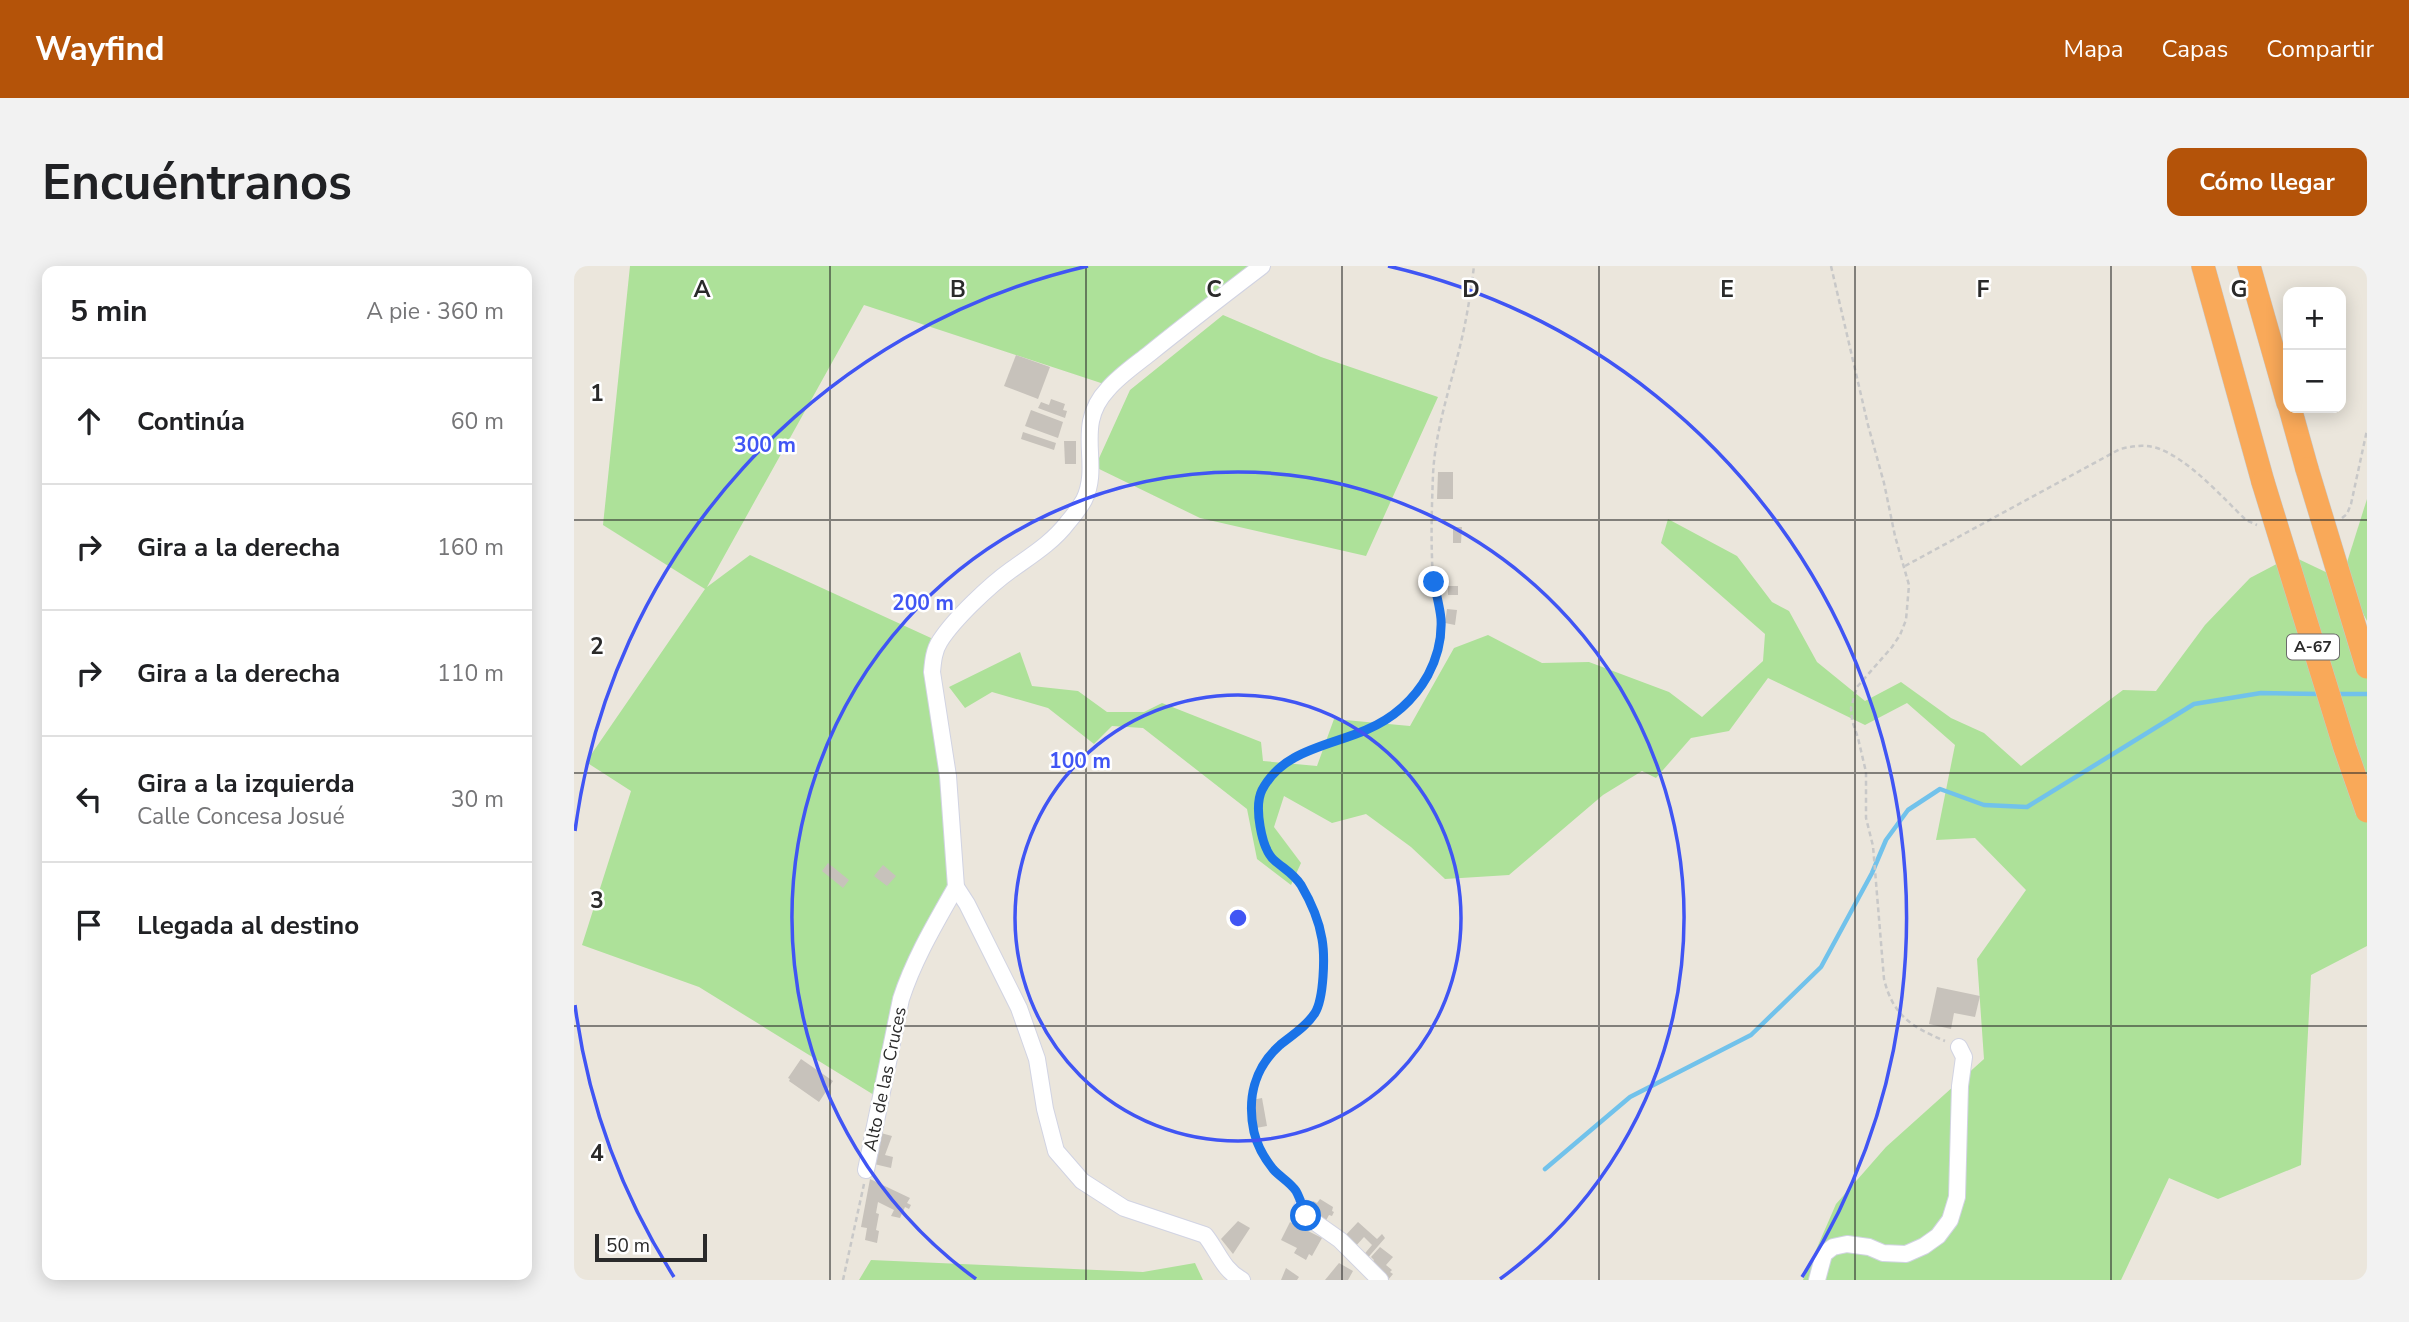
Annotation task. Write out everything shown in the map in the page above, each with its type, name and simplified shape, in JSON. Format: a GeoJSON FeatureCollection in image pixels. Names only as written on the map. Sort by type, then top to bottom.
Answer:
{"type":"FeatureCollection","features":[{"type":"Feature","properties":{"kind":"highway","name":"A-67"},"geometry":{"type":"LineString","coordinates":[[2203,266],[2263,482],[2341,736],[2367,811]]}},
{"type":"Feature","properties":{"kind":"highway","name":"A-67"},"geometry":{"type":"LineString","coordinates":[[2249,266],[2283,384]]}},
{"type":"Feature","properties":{"kind":"highway","name":"A-67"},"geometry":{"type":"LineString","coordinates":[[2291,413],[2367,667]]}},
{"type":"Feature","properties":{"kind":"street"},"geometry":{"type":"LineString","coordinates":[[1242,1280],[1231,1275],[1205,1235],[1124,1208],[1082,1181],[1056,1151],[1045,1109],[1037,1059],[1019,1008],[956,887],[948,776],[932,672],[939,642],[984,593],[1010,570],[1038,552],[1067,524],[1084,499],[1089,477],[1089,428],[1096,403],[1110,386],[1262,266]]}},
{"type":"Feature","properties":{"kind":"street","name":"Alto de las Cruces"},"geometry":{"type":"LineString","coordinates":[[866,1170],[901,999],[910,972],[956,887]]}},
{"type":"Feature","properties":{"kind":"street"},"geometry":{"type":"LineString","coordinates":[[1817,1280],[1824,1254],[1833,1247],[1847,1244],[1869,1247],[1883,1253],[1906,1254],[1938,1236],[1950,1220],[1957,1197],[1960,1086],[1964,1057],[1959,1046]]}},
{"type":"Feature","properties":{"kind":"street"},"geometry":{"type":"LineString","coordinates":[[1302,1207],[1306,1216],[1340,1240],[1380,1280]]}},
{"type":"Feature","properties":{"kind":"path"},"geometry":{"type":"LineString","coordinates":[[1302,1207],[1296,1191],[1273,1169],[1260,1149],[1254,1135],[1250,1101],[1257,1078],[1269,1056],[1300,1030],[1317,1010],[1323,942],[1316,916],[1300,885],[1291,871],[1268,851],[1260,827],[1259,799],[1268,781],[1297,755],[1319,744],[1365,730],[1405,705],[1426,678],[1438,653],[1441,616],[1432,557],[1433,474],[1437,438],[1462,338],[1474,266]]}},
{"type":"Feature","properties":{"kind":"path"},"geometry":{"type":"LineString","coordinates":[[1830,266],[1909,585],[1906,620],[1892,647],[1857,687],[1852,698],[1852,720],[1866,772],[1866,818],[1873,846],[1881,957],[1888,998],[1905,1019],[1920,1030],[1959,1046]]}},
{"type":"Feature","properties":{"kind":"path"},"geometry":{"type":"LineString","coordinates":[[2337,522],[2347,514],[2351,503],[2367,430]]}},
{"type":"Feature","properties":{"kind":"path"},"geometry":{"type":"LineString","coordinates":[[1905,566],[2120,449],[2139,445],[2158,448],[2179,459],[2246,520],[2258,525]]}},
{"type":"Feature","properties":{"kind":"path","name":"Alto de las Cruces"},"geometry":{"type":"LineString","coordinates":[[843,1280],[866,1170]]}},
{"type":"Feature","properties":{"kind":"green space"},"geometry":{"type":"Polygon","coordinates":[[[630,266],[1255,266],[1104,384],[864,305],[707,587],[750,555],[931,638],[927,660],[938,732],[949,885],[874,1095],[699,987],[582,945],[631,791],[586,762],[705,589],[603,525],[630,266]]]}},
{"type":"Feature","properties":{"kind":"green space"},"geometry":{"type":"Polygon","coordinates":[[[1223,315],[1321,357],[1438,397],[1366,556],[1200,518],[1095,467],[1130,390],[1223,315]]]}},
{"type":"Feature","properties":{"kind":"green space"},"geometry":{"type":"Polygon","coordinates":[[[2367,499],[2367,621],[2343,575],[2367,499]]]}},
{"type":"Feature","properties":{"kind":"green space"},"geometry":{"type":"Polygon","coordinates":[[[1668,519],[1737,556],[1772,602],[1789,611],[1817,662],[1865,701],[1901,682],[1951,718],[1984,733],[2021,766],[2123,690],[2156,691],[2205,625],[2250,578],[2292,556],[2332,575],[2367,637],[2367,946],[2311,975],[2301,1165],[2218,1199],[2169,1178],[2121,1280],[1803,1280],[1836,1204],[1886,1147],[1984,1059],[1977,959],[2026,890],[1975,838],[1936,840],[1955,745],[1907,703],[1865,725],[1768,678],[1729,731],[1691,738],[1656,778],[1642,771],[1603,795],[1509,875],[1445,879],[1411,847],[1366,814],[1332,823],[1284,796],[1274,827],[1301,863],[1291,885],[1257,859],[1247,809],[1143,728],[1112,726],[1094,744],[1048,708],[992,692],[965,708],[949,687],[1020,652],[1032,686],[1078,691],[1107,712],[1144,712],[1162,703],[1261,742],[1263,761],[1317,766],[1334,719],[1410,726],[1454,648],[1488,635],[1542,663],[1589,662],[1669,692],[1702,717],[1763,661],[1765,634],[1661,543],[1668,519]]]}},
{"type":"Feature","properties":{"kind":"green space"},"geometry":{"type":"Polygon","coordinates":[[[871,1260],[1143,1272],[1195,1263],[1203,1280],[859,1280],[871,1260]]]}},
{"type":"Feature","properties":{"kind":"building"},"geometry":{"type":"Polygon","coordinates":[[[1016,355],[1050,367],[1038,399],[1004,386],[1016,355]]]}},
{"type":"Feature","properties":{"kind":"building"},"geometry":{"type":"Polygon","coordinates":[[[1051,399],[1065,404],[1065,418],[1038,408],[1041,402],[1049,405],[1051,399]]]}},
{"type":"Feature","properties":{"kind":"building"},"geometry":{"type":"Polygon","coordinates":[[[1031,410],[1063,422],[1058,438],[1025,426],[1031,410]]]}},
{"type":"Feature","properties":{"kind":"building"},"geometry":{"type":"Polygon","coordinates":[[[1023,432],[1056,443],[1054,450],[1021,439],[1023,432]]]}},
{"type":"Feature","properties":{"kind":"building"},"geometry":{"type":"Polygon","coordinates":[[[1064,441],[1076,441],[1076,464],[1065,464],[1064,441]]]}},
{"type":"Feature","properties":{"kind":"building"},"geometry":{"type":"Polygon","coordinates":[[[1438,472],[1453,472],[1453,499],[1437,499],[1438,472]]]}},
{"type":"Feature","properties":{"kind":"building"},"geometry":{"type":"Polygon","coordinates":[[[1453,527],[1462,527],[1461,543],[1453,543],[1453,527]]]}},
{"type":"Feature","properties":{"kind":"building"},"geometry":{"type":"Polygon","coordinates":[[[1448,586],[1458,586],[1458,595],[1448,595],[1448,586]]]}},
{"type":"Feature","properties":{"kind":"building"},"geometry":{"type":"Polygon","coordinates":[[[1447,609],[1457,610],[1455,625],[1445,623],[1447,609]]]}},
{"type":"Feature","properties":{"kind":"building"},"geometry":{"type":"Polygon","coordinates":[[[828,863],[849,880],[843,888],[822,871],[828,863]]]}},
{"type":"Feature","properties":{"kind":"building"},"geometry":{"type":"Polygon","coordinates":[[[883,865],[896,876],[887,886],[874,876],[883,865]]]}},
{"type":"Feature","properties":{"kind":"building"},"geometry":{"type":"Polygon","coordinates":[[[1937,987],[1980,996],[1975,1017],[1954,1013],[1951,1029],[1929,1024],[1937,987]]]}},
{"type":"Feature","properties":{"kind":"building"},"geometry":{"type":"Polygon","coordinates":[[[801,1059],[833,1081],[819,1102],[789,1081],[788,1078],[801,1059]]]}},
{"type":"Feature","properties":{"kind":"building"},"geometry":{"type":"Polygon","coordinates":[[[1262,1098],[1267,1126],[1256,1128],[1252,1100],[1262,1098]]]}},
{"type":"Feature","properties":{"kind":"building"},"geometry":{"type":"Polygon","coordinates":[[[881,1133],[892,1136],[885,1155],[893,1157],[891,1168],[874,1164],[881,1133]]]}},
{"type":"Feature","properties":{"kind":"building"},"geometry":{"type":"Polygon","coordinates":[[[870,1179],[910,1198],[907,1203],[911,1205],[909,1209],[905,1207],[900,1218],[891,1216],[894,1210],[878,1202],[877,1243],[865,1240],[867,1228],[861,1227],[870,1179]]]}},
{"type":"Feature","properties":{"kind":"building"},"geometry":{"type":"Polygon","coordinates":[[[1320,1199],[1333,1207],[1334,1212],[1324,1224],[1310,1216],[1315,1208],[1310,1205],[1320,1199]]]}},
{"type":"Feature","properties":{"kind":"building"},"geometry":{"type":"Polygon","coordinates":[[[1238,1221],[1250,1228],[1233,1254],[1221,1239],[1238,1221]]]}},
{"type":"Feature","properties":{"kind":"building"},"geometry":{"type":"Polygon","coordinates":[[[1290,1222],[1322,1238],[1312,1256],[1309,1254],[1306,1260],[1294,1253],[1297,1248],[1281,1240],[1290,1222]]]}},
{"type":"Feature","properties":{"kind":"building"},"geometry":{"type":"Polygon","coordinates":[[[1358,1222],[1377,1239],[1382,1234],[1385,1238],[1365,1261],[1361,1258],[1372,1245],[1364,1237],[1354,1248],[1343,1238],[1358,1222]]]}},
{"type":"Feature","properties":{"kind":"building"},"geometry":{"type":"Polygon","coordinates":[[[1380,1247],[1393,1257],[1386,1265],[1393,1274],[1388,1280],[1370,1265],[1374,1260],[1371,1257],[1380,1247]]]}},
{"type":"Feature","properties":{"kind":"building"},"geometry":{"type":"Polygon","coordinates":[[[1339,1263],[1353,1271],[1348,1280],[1325,1280],[1339,1263]]]}},
{"type":"Feature","properties":{"kind":"building"},"geometry":{"type":"Polygon","coordinates":[[[1286,1268],[1299,1277],[1297,1280],[1281,1280],[1286,1268]]]}},
{"type":"Feature","properties":{"kind":"waterway"},"geometry":{"type":"LineString","coordinates":[[1545,1169],[1630,1097],[1751,1035],[1821,967],[1872,873],[1886,840],[1908,810],[1940,789],[1984,805],[2027,807],[2194,704],[2261,693],[2320,694]]}},
{"type":"Feature","properties":{"kind":"waterway"},"geometry":{"type":"LineString","coordinates":[[2335,694],[2367,694]]}},
{"type":"Feature","properties":{"kind":"route"},"geometry":{"type":"LineString","coordinates":[[1306,1216],[1296,1191],[1273,1169],[1260,1149],[1254,1135],[1250,1101],[1257,1078],[1269,1056],[1300,1030],[1317,1010],[1323,942],[1312,905],[1300,885],[1291,871],[1268,851],[1260,827],[1259,799],[1268,781],[1297,755],[1319,744],[1365,730],[1388,718],[1417,692],[1438,653],[1441,616],[1434,582]]}}]}
